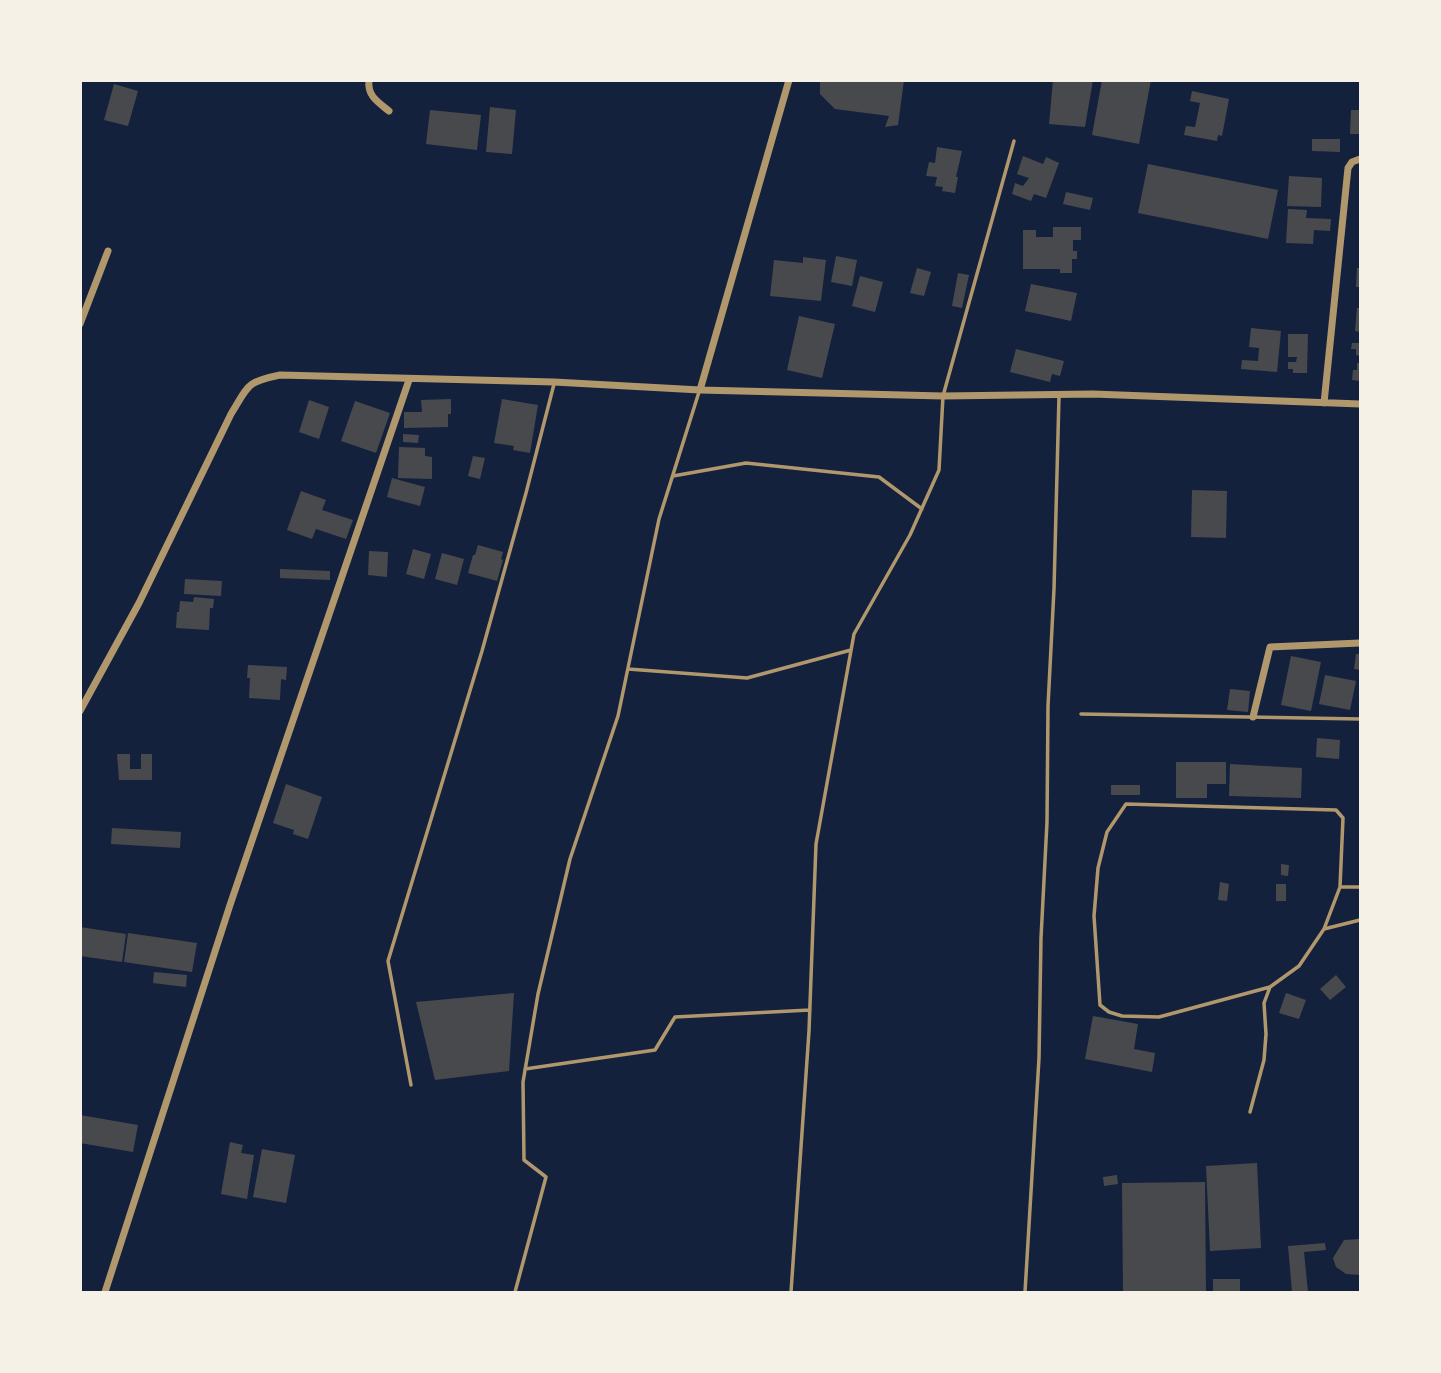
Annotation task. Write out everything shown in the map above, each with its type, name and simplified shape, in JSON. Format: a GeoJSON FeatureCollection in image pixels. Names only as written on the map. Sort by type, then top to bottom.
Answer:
{"type":"FeatureCollection","features":[{"type":"Feature","properties":{"kind":"street"},"geometry":{"type":"LineString","coordinates":[[369,80],[373,98],[389,111]]}},
{"type":"Feature","properties":{"kind":"street"},"geometry":{"type":"LineString","coordinates":[[700,390],[789,80]]}},
{"type":"Feature","properties":{"kind":"street"},"geometry":{"type":"LineString","coordinates":[[1324,403],[1348,168],[1352,162],[1360,159]]}},
{"type":"Feature","properties":{"kind":"street"},"geometry":{"type":"LineString","coordinates":[[80,324],[108,251]]}},
{"type":"Feature","properties":{"kind":"street"},"geometry":{"type":"LineString","coordinates":[[80,711],[139,603],[231,414],[252,383],[280,375],[554,382],[700,390],[943,396],[1093,394],[1360,404]]}},
{"type":"Feature","properties":{"kind":"street"},"geometry":{"type":"LineString","coordinates":[[105,1293],[230,905],[409,380]]}},
{"type":"Feature","properties":{"kind":"street"},"geometry":{"type":"LineString","coordinates":[[1253,717],[1270,647],[1360,643]]}},
{"type":"Feature","properties":{"kind":"lane"},"geometry":{"type":"LineString","coordinates":[[792,1293],[810,1010],[816,844],[854,634],[910,535],[939,470],[943,396],[1014,141]]}},
{"type":"Feature","properties":{"kind":"lane"},"geometry":{"type":"LineString","coordinates":[[411,1085],[388,961],[482,651],[554,382]]}},
{"type":"Feature","properties":{"kind":"lane"},"geometry":{"type":"LineString","coordinates":[[515,1293],[546,1177],[524,1160],[523,1082],[538,994],[570,859],[618,716],[659,519],[700,390]]}},
{"type":"Feature","properties":{"kind":"lane"},"geometry":{"type":"LineString","coordinates":[[1025,1293],[1039,1058],[1059,394]]}},
{"type":"Feature","properties":{"kind":"lane"},"geometry":{"type":"LineString","coordinates":[[673,476],[746,463],[879,477],[922,509]]}},
{"type":"Feature","properties":{"kind":"lane"},"geometry":{"type":"LineString","coordinates":[[628,669],[747,677],[851,650]]}},
{"type":"Feature","properties":{"kind":"lane"},"geometry":{"type":"LineString","coordinates":[[1080,714],[1360,719]]}},
{"type":"Feature","properties":{"kind":"lane"},"geometry":{"type":"LineString","coordinates":[[1126,804],[1336,810],[1343,818],[1340,887],[1324,929],[1299,966],[1270,986],[1159,1017],[1122,1016],[1109,1012],[1100,1005],[1094,916],[1098,868],[1107,832],[1126,804]]}},
{"type":"Feature","properties":{"kind":"lane"},"geometry":{"type":"LineString","coordinates":[[1340,887],[1360,887]]}},
{"type":"Feature","properties":{"kind":"lane"},"geometry":{"type":"LineString","coordinates":[[1324,929],[1360,920]]}},
{"type":"Feature","properties":{"kind":"lane"},"geometry":{"type":"LineString","coordinates":[[1250,1112],[1264,1060],[1264,1003],[1270,986]]}},
{"type":"Feature","properties":{"kind":"lane"},"geometry":{"type":"LineString","coordinates":[[525,1069],[655,1050],[675,1017],[810,1010]]}},
{"type":"Feature","properties":{"kind":"building"},"geometry":{"type":"Polygon","coordinates":[[[820,80],[904,80],[898,125],[885,127],[889,116],[835,109],[820,94],[820,80]]]}},
{"type":"Feature","properties":{"kind":"building"},"geometry":{"type":"Polygon","coordinates":[[[1053,80],[1093,80],[1085,127],[1049,124],[1053,80]]]}},
{"type":"Feature","properties":{"kind":"building"},"geometry":{"type":"Polygon","coordinates":[[[1102,80],[1151,80],[1139,144],[1092,135],[1102,80]]]}},
{"type":"Feature","properties":{"kind":"building"},"geometry":{"type":"Polygon","coordinates":[[[114,84],[138,91],[128,126],[104,120],[114,84]]]}},
{"type":"Feature","properties":{"kind":"building"},"geometry":{"type":"Polygon","coordinates":[[[1192,91],[1229,99],[1222,136],[1218,135],[1217,141],[1184,135],[1186,126],[1195,127],[1200,103],[1190,101],[1192,91]]]}},
{"type":"Feature","properties":{"kind":"building"},"geometry":{"type":"Polygon","coordinates":[[[490,107],[516,110],[512,154],[486,152],[490,107]]]}},
{"type":"Feature","properties":{"kind":"building"},"geometry":{"type":"Polygon","coordinates":[[[430,110],[481,115],[477,150],[426,144],[430,110]]]}},
{"type":"Feature","properties":{"kind":"building"},"geometry":{"type":"Polygon","coordinates":[[[1351,110],[1360,110],[1360,134],[1350,134],[1351,110]]]}},
{"type":"Feature","properties":{"kind":"building"},"geometry":{"type":"Polygon","coordinates":[[[1312,139],[1340,139],[1340,152],[1312,151],[1312,139]]]}},
{"type":"Feature","properties":{"kind":"building"},"geometry":{"type":"Polygon","coordinates":[[[937,147],[962,151],[955,193],[942,191],[943,187],[935,186],[937,177],[926,176],[929,162],[935,163],[937,147]]]}},
{"type":"Feature","properties":{"kind":"building"},"geometry":{"type":"Polygon","coordinates":[[[1023,156],[1043,164],[1046,157],[1059,163],[1046,198],[1034,194],[1031,201],[1012,194],[1015,183],[1023,186],[1029,178],[1017,174],[1023,156]]]}},
{"type":"Feature","properties":{"kind":"building"},"geometry":{"type":"Polygon","coordinates":[[[1148,164],[1278,190],[1268,239],[1138,213],[1148,164]]]}},
{"type":"Feature","properties":{"kind":"building"},"geometry":{"type":"Polygon","coordinates":[[[1289,176],[1322,178],[1321,207],[1287,206],[1289,176]]]}},
{"type":"Feature","properties":{"kind":"building"},"geometry":{"type":"Polygon","coordinates":[[[1066,192],[1093,198],[1090,210],[1063,204],[1066,192]]]}},
{"type":"Feature","properties":{"kind":"building"},"geometry":{"type":"Polygon","coordinates":[[[1288,209],[1307,210],[1306,218],[1331,219],[1330,231],[1314,230],[1313,244],[1286,243],[1288,209]]]}},
{"type":"Feature","properties":{"kind":"building"},"geometry":{"type":"Polygon","coordinates":[[[1053,227],[1081,227],[1081,240],[1073,240],[1073,251],[1077,251],[1077,259],[1072,259],[1072,273],[1060,273],[1060,269],[1023,269],[1023,230],[1036,230],[1036,237],[1053,237],[1053,227]]]}},
{"type":"Feature","properties":{"kind":"building"},"geometry":{"type":"Polygon","coordinates":[[[836,256],[857,260],[852,286],[831,282],[836,256]]]}},
{"type":"Feature","properties":{"kind":"building"},"geometry":{"type":"Polygon","coordinates":[[[803,257],[826,260],[821,301],[770,296],[774,260],[803,263],[803,257]]]}},
{"type":"Feature","properties":{"kind":"building"},"geometry":{"type":"Polygon","coordinates":[[[917,268],[931,272],[924,296],[910,293],[917,268]]]}},
{"type":"Feature","properties":{"kind":"building"},"geometry":{"type":"Polygon","coordinates":[[[1357,268],[1360,268],[1360,287],[1356,287],[1357,268]]]}},
{"type":"Feature","properties":{"kind":"building"},"geometry":{"type":"Polygon","coordinates":[[[958,273],[969,275],[962,308],[952,306],[958,273]]]}},
{"type":"Feature","properties":{"kind":"building"},"geometry":{"type":"Polygon","coordinates":[[[860,276],[883,282],[875,312],[852,306],[860,276]]]}},
{"type":"Feature","properties":{"kind":"building"},"geometry":{"type":"Polygon","coordinates":[[[1031,284],[1077,293],[1071,321],[1025,311],[1031,284]]]}},
{"type":"Feature","properties":{"kind":"building"},"geometry":{"type":"Polygon","coordinates":[[[1357,308],[1360,308],[1360,332],[1355,331],[1357,308]]]}},
{"type":"Feature","properties":{"kind":"building"},"geometry":{"type":"Polygon","coordinates":[[[799,316],[835,324],[822,378],[787,370],[799,316]]]}},
{"type":"Feature","properties":{"kind":"building"},"geometry":{"type":"Polygon","coordinates":[[[1251,328],[1281,331],[1277,372],[1241,369],[1242,360],[1258,361],[1259,348],[1249,347],[1251,328]]]}},
{"type":"Feature","properties":{"kind":"building"},"geometry":{"type":"Polygon","coordinates":[[[1288,334],[1308,334],[1307,373],[1293,373],[1293,369],[1288,369],[1288,362],[1296,362],[1297,357],[1288,357],[1288,334]]]}},
{"type":"Feature","properties":{"kind":"building"},"geometry":{"type":"Polygon","coordinates":[[[1352,343],[1360,343],[1360,356],[1356,355],[1356,349],[1351,349],[1352,343]]]}},
{"type":"Feature","properties":{"kind":"building"},"geometry":{"type":"Polygon","coordinates":[[[1016,349],[1064,361],[1060,376],[1052,374],[1050,382],[1010,372],[1016,349]]]}},
{"type":"Feature","properties":{"kind":"building"},"geometry":{"type":"Polygon","coordinates":[[[1357,363],[1360,363],[1360,381],[1352,380],[1357,363]]]}},
{"type":"Feature","properties":{"kind":"building"},"geometry":{"type":"Polygon","coordinates":[[[451,399],[448,427],[404,428],[404,412],[422,412],[421,400],[451,399]]]}},
{"type":"Feature","properties":{"kind":"building"},"geometry":{"type":"Polygon","coordinates":[[[502,399],[538,405],[530,453],[513,450],[514,446],[494,443],[502,399]]]}},
{"type":"Feature","properties":{"kind":"building"},"geometry":{"type":"Polygon","coordinates":[[[309,400],[329,407],[319,439],[299,432],[309,400]]]}},
{"type":"Feature","properties":{"kind":"building"},"geometry":{"type":"Polygon","coordinates":[[[355,401],[390,413],[376,453],[341,441],[355,401]]]}},
{"type":"Feature","properties":{"kind":"building"},"geometry":{"type":"Polygon","coordinates":[[[403,434],[419,435],[418,443],[403,442],[403,434]]]}},
{"type":"Feature","properties":{"kind":"building"},"geometry":{"type":"Polygon","coordinates":[[[399,447],[425,448],[425,456],[432,457],[432,479],[398,478],[399,447]]]}},
{"type":"Feature","properties":{"kind":"building"},"geometry":{"type":"Polygon","coordinates":[[[473,456],[485,458],[480,479],[468,476],[473,456]]]}},
{"type":"Feature","properties":{"kind":"building"},"geometry":{"type":"Polygon","coordinates":[[[392,478],[425,487],[420,506],[387,497],[392,478]]]}},
{"type":"Feature","properties":{"kind":"building"},"geometry":{"type":"Polygon","coordinates":[[[1192,490],[1227,491],[1226,538],[1191,537],[1192,490]]]}},
{"type":"Feature","properties":{"kind":"building"},"geometry":{"type":"Polygon","coordinates":[[[301,491],[326,500],[322,510],[353,520],[346,539],[316,529],[312,539],[287,530],[301,491]]]}},
{"type":"Feature","properties":{"kind":"building"},"geometry":{"type":"Polygon","coordinates":[[[478,545],[503,552],[497,581],[468,573],[478,545]]]}},
{"type":"Feature","properties":{"kind":"building"},"geometry":{"type":"Polygon","coordinates":[[[413,549],[431,554],[424,579],[406,574],[413,549]]]}},
{"type":"Feature","properties":{"kind":"building"},"geometry":{"type":"Polygon","coordinates":[[[369,551],[388,552],[387,577],[368,575],[369,551]]]}},
{"type":"Feature","properties":{"kind":"building"},"geometry":{"type":"Polygon","coordinates":[[[442,553],[464,559],[457,585],[435,579],[442,553]]]}},
{"type":"Feature","properties":{"kind":"building"},"geometry":{"type":"Polygon","coordinates":[[[280,569],[330,571],[330,580],[280,578],[280,569]]]}},
{"type":"Feature","properties":{"kind":"building"},"geometry":{"type":"Polygon","coordinates":[[[185,579],[222,581],[221,596],[184,594],[185,579]]]}},
{"type":"Feature","properties":{"kind":"building"},"geometry":{"type":"Polygon","coordinates":[[[194,597],[214,599],[213,608],[210,608],[209,630],[176,628],[180,601],[193,602],[194,597]]]}},
{"type":"Feature","properties":{"kind":"building"},"geometry":{"type":"Polygon","coordinates":[[[1356,654],[1360,654],[1360,670],[1354,669],[1356,654]]]}},
{"type":"Feature","properties":{"kind":"building"},"geometry":{"type":"Polygon","coordinates":[[[1291,656],[1321,662],[1311,711],[1281,705],[1291,656]]]}},
{"type":"Feature","properties":{"kind":"building"},"geometry":{"type":"Polygon","coordinates":[[[248,665],[287,667],[286,680],[281,679],[280,700],[249,698],[248,665]]]}},
{"type":"Feature","properties":{"kind":"building"},"geometry":{"type":"Polygon","coordinates":[[[1325,675],[1356,681],[1350,710],[1319,704],[1325,675]]]}},
{"type":"Feature","properties":{"kind":"building"},"geometry":{"type":"Polygon","coordinates":[[[1230,689],[1250,691],[1248,712],[1227,710],[1230,689]]]}},
{"type":"Feature","properties":{"kind":"building"},"geometry":{"type":"Polygon","coordinates":[[[1317,738],[1340,740],[1339,759],[1316,757],[1317,738]]]}},
{"type":"Feature","properties":{"kind":"building"},"geometry":{"type":"Polygon","coordinates":[[[117,754],[130,754],[130,769],[141,769],[141,754],[152,754],[152,780],[119,780],[117,754]]]}},
{"type":"Feature","properties":{"kind":"building"},"geometry":{"type":"Polygon","coordinates":[[[1176,762],[1226,762],[1226,784],[1207,784],[1207,798],[1176,798],[1176,762]]]}},
{"type":"Feature","properties":{"kind":"building"},"geometry":{"type":"Polygon","coordinates":[[[1230,764],[1302,768],[1301,798],[1229,796],[1230,764]]]}},
{"type":"Feature","properties":{"kind":"building"},"geometry":{"type":"Polygon","coordinates":[[[286,784],[322,797],[308,839],[293,834],[294,830],[273,823],[286,784]]]}},
{"type":"Feature","properties":{"kind":"building"},"geometry":{"type":"Polygon","coordinates":[[[1111,785],[1140,785],[1140,795],[1111,795],[1111,785]]]}},
{"type":"Feature","properties":{"kind":"building"},"geometry":{"type":"Polygon","coordinates":[[[112,828],[181,832],[180,848],[111,844],[112,828]]]}},
{"type":"Feature","properties":{"kind":"building"},"geometry":{"type":"Polygon","coordinates":[[[1281,864],[1289,865],[1288,876],[1281,875],[1281,864]]]}},
{"type":"Feature","properties":{"kind":"building"},"geometry":{"type":"Polygon","coordinates":[[[1220,882],[1229,884],[1227,901],[1218,900],[1220,882]]]}},
{"type":"Feature","properties":{"kind":"building"},"geometry":{"type":"Polygon","coordinates":[[[1276,884],[1286,884],[1286,901],[1276,901],[1276,884]]]}},
{"type":"Feature","properties":{"kind":"building"},"geometry":{"type":"Polygon","coordinates":[[[80,927],[126,934],[122,962],[80,956],[80,927]]]}},
{"type":"Feature","properties":{"kind":"building"},"geometry":{"type":"Polygon","coordinates":[[[128,933],[197,943],[192,972],[124,962],[128,933]]]}},
{"type":"Feature","properties":{"kind":"building"},"geometry":{"type":"Polygon","coordinates":[[[154,972],[187,975],[186,987],[153,983],[154,972]]]}},
{"type":"Feature","properties":{"kind":"building"},"geometry":{"type":"Polygon","coordinates":[[[1336,975],[1346,987],[1330,1000],[1320,989],[1336,975]]]}},
{"type":"Feature","properties":{"kind":"building"},"geometry":{"type":"Polygon","coordinates":[[[514,993],[509,1071],[435,1080],[416,1002],[514,993]]]}},
{"type":"Feature","properties":{"kind":"building"},"geometry":{"type":"Polygon","coordinates":[[[1286,993],[1306,1000],[1299,1019],[1279,1013],[1286,993]]]}},
{"type":"Feature","properties":{"kind":"building"},"geometry":{"type":"Polygon","coordinates":[[[1093,1016],[1138,1024],[1134,1049],[1155,1053],[1152,1072],[1085,1059],[1093,1016]]]}},
{"type":"Feature","properties":{"kind":"building"},"geometry":{"type":"Polygon","coordinates":[[[80,1115],[138,1125],[133,1152],[80,1143],[80,1115]]]}},
{"type":"Feature","properties":{"kind":"building"},"geometry":{"type":"Polygon","coordinates":[[[230,1142],[243,1145],[241,1153],[254,1155],[247,1199],[221,1194],[230,1142]]]}},
{"type":"Feature","properties":{"kind":"building"},"geometry":{"type":"Polygon","coordinates":[[[262,1149],[295,1155],[286,1203],[253,1197],[262,1149]]]}},
{"type":"Feature","properties":{"kind":"building"},"geometry":{"type":"Polygon","coordinates":[[[1257,1163],[1261,1248],[1210,1251],[1206,1166],[1257,1163]]]}},
{"type":"Feature","properties":{"kind":"building"},"geometry":{"type":"Polygon","coordinates":[[[1117,1175],[1118,1184],[1104,1186],[1103,1177],[1117,1175]]]}},
{"type":"Feature","properties":{"kind":"building"},"geometry":{"type":"Polygon","coordinates":[[[1205,1182],[1206,1292],[1123,1292],[1122,1183],[1205,1182]]]}},
{"type":"Feature","properties":{"kind":"building"},"geometry":{"type":"Polygon","coordinates":[[[1360,1239],[1360,1275],[1346,1274],[1336,1267],[1333,1258],[1344,1240],[1360,1239]]]}},
{"type":"Feature","properties":{"kind":"building"},"geometry":{"type":"Polygon","coordinates":[[[1325,1243],[1326,1250],[1304,1252],[1308,1292],[1292,1292],[1288,1246],[1325,1243]]]}},
{"type":"Feature","properties":{"kind":"building"},"geometry":{"type":"Polygon","coordinates":[[[1213,1279],[1240,1279],[1240,1292],[1213,1292],[1213,1279]]]}}]}
